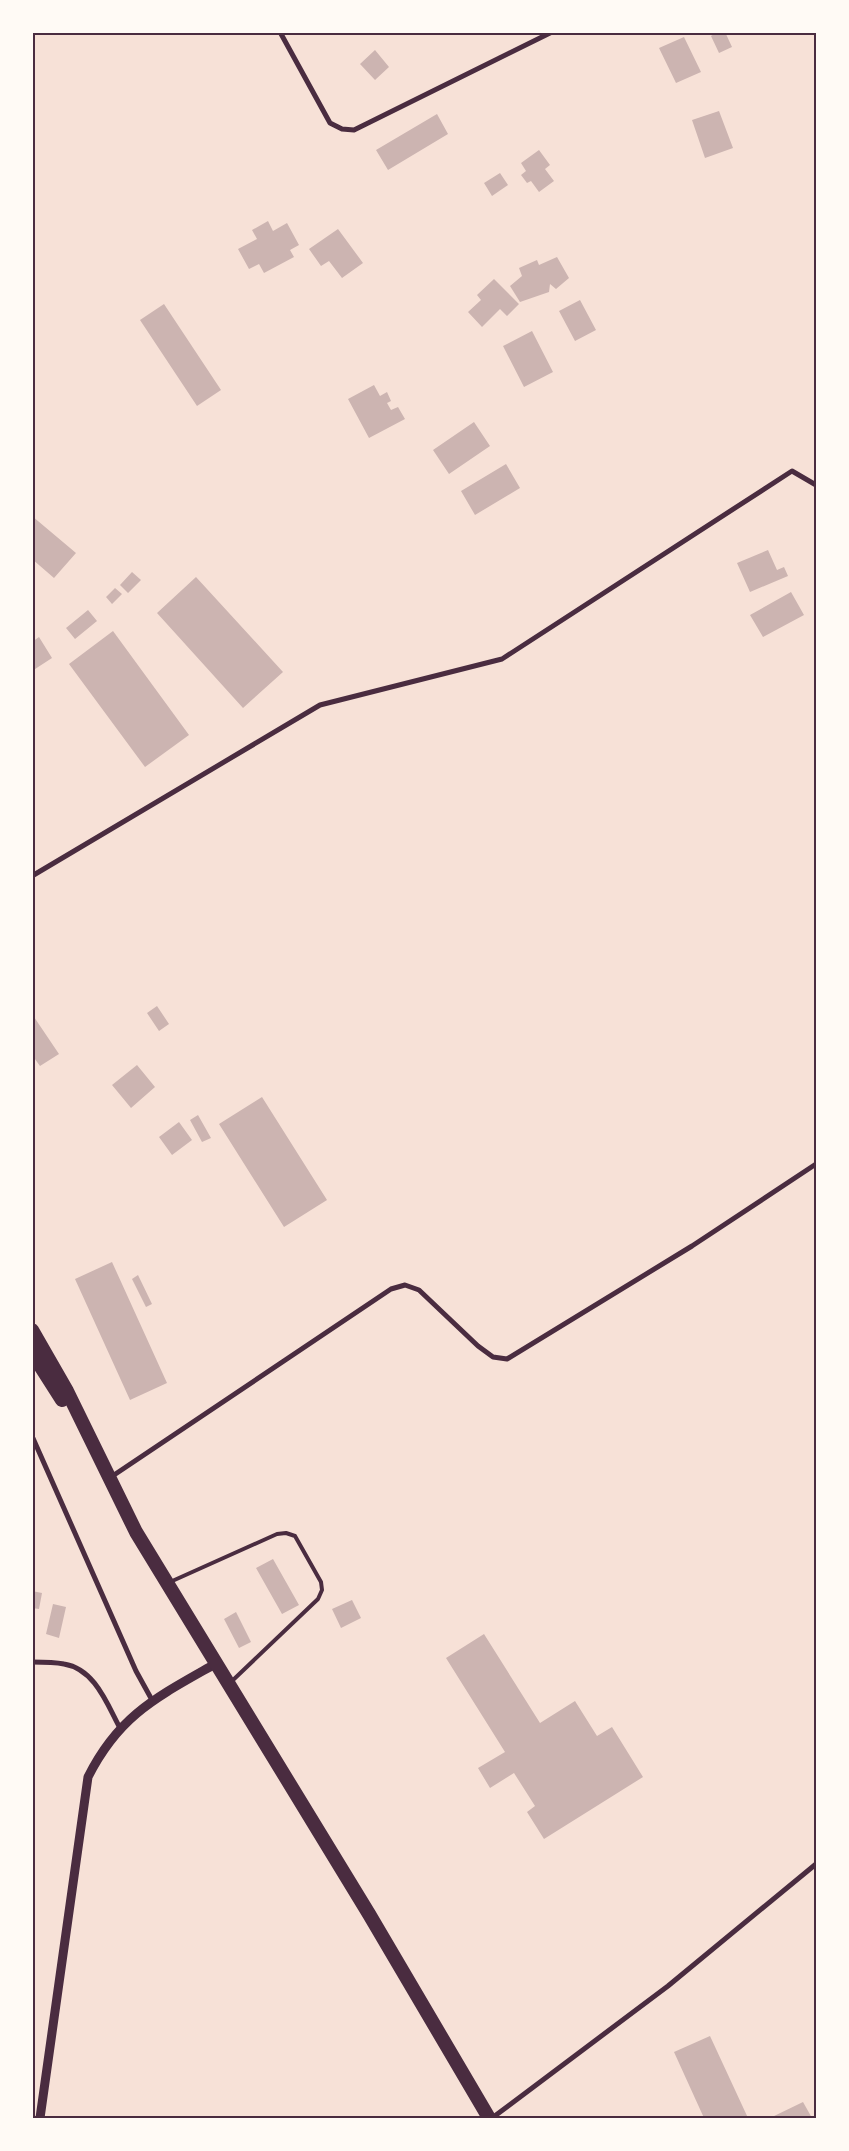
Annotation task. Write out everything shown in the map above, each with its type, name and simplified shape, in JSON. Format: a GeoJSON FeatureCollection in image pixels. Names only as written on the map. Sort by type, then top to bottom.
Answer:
{"type":"FeatureCollection","features":[{"type":"Feature","properties":{"kind":"highway"},"geometry":{"type":"LineString","coordinates":[[32,1330],[66,1391],[136,1532],[369,1914],[490,2118]]}},
{"type":"Feature","properties":{"kind":"highway"},"geometry":{"type":"LineString","coordinates":[[32,1353],[83,1428]]}},
{"type":"Feature","properties":{"kind":"street"},"geometry":{"type":"LineString","coordinates":[[280,32],[330,123],[342,130],[354,130],[552,32]]}},
{"type":"Feature","properties":{"kind":"street"},"geometry":{"type":"LineString","coordinates":[[32,876],[320,705],[502,659],[792,471],[816,485]]}},
{"type":"Feature","properties":{"kind":"street"},"geometry":{"type":"LineString","coordinates":[[109,1478],[391,1288],[405,1285],[419,1290],[478,1346],[493,1357],[508,1359],[692,1246],[816,1164]]}},
{"type":"Feature","properties":{"kind":"street"},"geometry":{"type":"LineString","coordinates":[[32,1436],[136,1671],[152,1700]]}},
{"type":"Feature","properties":{"kind":"street"},"geometry":{"type":"LineString","coordinates":[[32,1662],[65,1664],[85,1673],[98,1686],[120,1728]]}},
{"type":"Feature","properties":{"kind":"street"},"geometry":{"type":"LineString","coordinates":[[40,2118],[88,1777],[101,1752],[120,1728],[152,1700],[215,1664]]}},
{"type":"Feature","properties":{"kind":"street"},"geometry":{"type":"LineString","coordinates":[[490,2118],[668,1986],[816,1864]]}},
{"type":"Feature","properties":{"kind":"lane"},"geometry":{"type":"LineString","coordinates":[[168,1583],[277,1534],[286,1533],[294,1536],[321,1582],[322,1590],[318,1599],[229,1685]]}},
{"type":"Feature","properties":{"kind":"building"},"geometry":{"type":"Polygon","coordinates":[[[717,32],[725,32],[732,47],[719,53],[711,36],[717,32]]]}},
{"type":"Feature","properties":{"kind":"building"},"geometry":{"type":"Polygon","coordinates":[[[684,37],[701,72],[676,83],[659,48],[684,37]]]}},
{"type":"Feature","properties":{"kind":"building"},"geometry":{"type":"Polygon","coordinates":[[[375,50],[389,67],[375,80],[360,64],[375,50]]]}},
{"type":"Feature","properties":{"kind":"building"},"geometry":{"type":"Polygon","coordinates":[[[719,111],[733,148],[705,158],[692,120],[719,111]]]}},
{"type":"Feature","properties":{"kind":"building"},"geometry":{"type":"Polygon","coordinates":[[[437,114],[448,134],[388,170],[376,150],[437,114]]]}},
{"type":"Feature","properties":{"kind":"building"},"geometry":{"type":"Polygon","coordinates":[[[539,150],[550,165],[545,169],[554,181],[539,192],[531,181],[527,183],[521,175],[526,171],[521,163],[539,150]]]}},
{"type":"Feature","properties":{"kind":"building"},"geometry":{"type":"Polygon","coordinates":[[[500,173],[508,185],[492,196],[484,183],[500,173]]]}},
{"type":"Feature","properties":{"kind":"building"},"geometry":{"type":"Polygon","coordinates":[[[268,221],[273,231],[287,223],[299,245],[290,250],[294,257],[264,273],[259,264],[249,269],[238,249],[257,239],[252,230],[268,221]]]}},
{"type":"Feature","properties":{"kind":"building"},"geometry":{"type":"Polygon","coordinates":[[[338,229],[363,263],[342,278],[329,261],[321,266],[309,249],[338,229]]]}},
{"type":"Feature","properties":{"kind":"building"},"geometry":{"type":"Polygon","coordinates":[[[557,257],[569,278],[556,289],[550,284],[549,292],[520,302],[510,286],[522,276],[519,268],[537,260],[539,265],[557,257]]]}},
{"type":"Feature","properties":{"kind":"building"},"geometry":{"type":"Polygon","coordinates":[[[494,279],[519,304],[507,316],[500,309],[482,327],[468,312],[481,300],[477,295],[494,279]]]}},
{"type":"Feature","properties":{"kind":"building"},"geometry":{"type":"Polygon","coordinates":[[[580,300],[596,330],[575,341],[559,311],[580,300]]]}},
{"type":"Feature","properties":{"kind":"building"},"geometry":{"type":"Polygon","coordinates":[[[164,304],[221,390],[197,406],[140,320],[164,304]]]}},
{"type":"Feature","properties":{"kind":"building"},"geometry":{"type":"Polygon","coordinates":[[[532,331],[553,372],[524,387],[503,346],[532,331]]]}},
{"type":"Feature","properties":{"kind":"building"},"geometry":{"type":"Polygon","coordinates":[[[374,385],[380,396],[387,392],[391,401],[387,403],[391,410],[398,407],[405,419],[369,438],[348,399],[374,385]]]}},
{"type":"Feature","properties":{"kind":"building"},"geometry":{"type":"Polygon","coordinates":[[[474,422],[490,446],[449,474],[433,450],[474,422]]]}},
{"type":"Feature","properties":{"kind":"building"},"geometry":{"type":"Polygon","coordinates":[[[506,464],[520,488],[475,515],[461,491],[506,464]]]}},
{"type":"Feature","properties":{"kind":"building"},"geometry":{"type":"Polygon","coordinates":[[[32,516],[76,553],[54,578],[32,559],[32,516]]]}},
{"type":"Feature","properties":{"kind":"building"},"geometry":{"type":"Polygon","coordinates":[[[768,550],[777,570],[784,567],[788,576],[750,592],[737,563],[768,550]]]}},
{"type":"Feature","properties":{"kind":"building"},"geometry":{"type":"Polygon","coordinates":[[[132,572],[141,580],[128,593],[120,585],[132,572]]]}},
{"type":"Feature","properties":{"kind":"building"},"geometry":{"type":"Polygon","coordinates":[[[196,577],[283,672],[243,708],[157,613],[196,577]]]}},
{"type":"Feature","properties":{"kind":"building"},"geometry":{"type":"Polygon","coordinates":[[[115,588],[122,594],[112,604],[106,597],[115,588]]]}},
{"type":"Feature","properties":{"kind":"building"},"geometry":{"type":"Polygon","coordinates":[[[791,592],[804,615],[763,637],[750,615],[791,592]]]}},
{"type":"Feature","properties":{"kind":"building"},"geometry":{"type":"Polygon","coordinates":[[[88,610],[97,621],[75,639],[66,628],[88,610]]]}},
{"type":"Feature","properties":{"kind":"building"},"geometry":{"type":"Polygon","coordinates":[[[113,631],[189,735],[145,767],[69,664],[113,631]]]}},
{"type":"Feature","properties":{"kind":"building"},"geometry":{"type":"Polygon","coordinates":[[[39,637],[52,658],[32,671],[32,642],[39,637]]]}},
{"type":"Feature","properties":{"kind":"building"},"geometry":{"type":"Polygon","coordinates":[[[157,1006],[169,1024],[159,1031],[147,1013],[157,1006]]]}},
{"type":"Feature","properties":{"kind":"building"},"geometry":{"type":"Polygon","coordinates":[[[32,1014],[59,1054],[40,1066],[32,1055],[32,1014]]]}},
{"type":"Feature","properties":{"kind":"building"},"geometry":{"type":"Polygon","coordinates":[[[137,1065],[155,1087],[131,1108],[112,1085],[137,1065]]]}},
{"type":"Feature","properties":{"kind":"building"},"geometry":{"type":"Polygon","coordinates":[[[262,1097],[327,1200],[284,1227],[219,1124],[262,1097]]]}},
{"type":"Feature","properties":{"kind":"building"},"geometry":{"type":"Polygon","coordinates":[[[198,1115],[211,1138],[202,1142],[190,1120],[198,1115]]]}},
{"type":"Feature","properties":{"kind":"building"},"geometry":{"type":"Polygon","coordinates":[[[179,1122],[192,1140],[172,1155],[159,1137],[179,1122]]]}},
{"type":"Feature","properties":{"kind":"building"},"geometry":{"type":"Polygon","coordinates":[[[112,1262],[167,1383],[130,1400],[75,1279],[112,1262]]]}},
{"type":"Feature","properties":{"kind":"building"},"geometry":{"type":"Polygon","coordinates":[[[138,1275],[152,1304],[146,1307],[132,1279],[138,1275]]]}},
{"type":"Feature","properties":{"kind":"building"},"geometry":{"type":"Polygon","coordinates":[[[273,1559],[299,1605],[282,1614],[256,1568],[273,1559]]]}},
{"type":"Feature","properties":{"kind":"building"},"geometry":{"type":"Polygon","coordinates":[[[32,1591],[42,1593],[39,1609],[32,1608],[32,1591]]]}},
{"type":"Feature","properties":{"kind":"building"},"geometry":{"type":"Polygon","coordinates":[[[352,1600],[361,1618],[341,1628],[332,1609],[352,1600]]]}},
{"type":"Feature","properties":{"kind":"building"},"geometry":{"type":"Polygon","coordinates":[[[53,1604],[66,1607],[59,1638],[46,1634],[53,1604]]]}},
{"type":"Feature","properties":{"kind":"building"},"geometry":{"type":"Polygon","coordinates":[[[236,1612],[251,1642],[239,1648],[224,1619],[236,1612]]]}},
{"type":"Feature","properties":{"kind":"building"},"geometry":{"type":"Polygon","coordinates":[[[484,1634],[540,1723],[575,1701],[597,1736],[612,1727],[643,1777],[544,1839],[527,1812],[535,1806],[514,1773],[490,1788],[478,1768],[505,1752],[446,1658],[484,1634]]]}},
{"type":"Feature","properties":{"kind":"building"},"geometry":{"type":"Polygon","coordinates":[[[710,2036],[748,2118],[704,2118],[674,2052],[710,2036]]]}},
{"type":"Feature","properties":{"kind":"building"},"geometry":{"type":"Polygon","coordinates":[[[803,2102],[812,2118],[770,2118],[803,2102]]]}}]}
